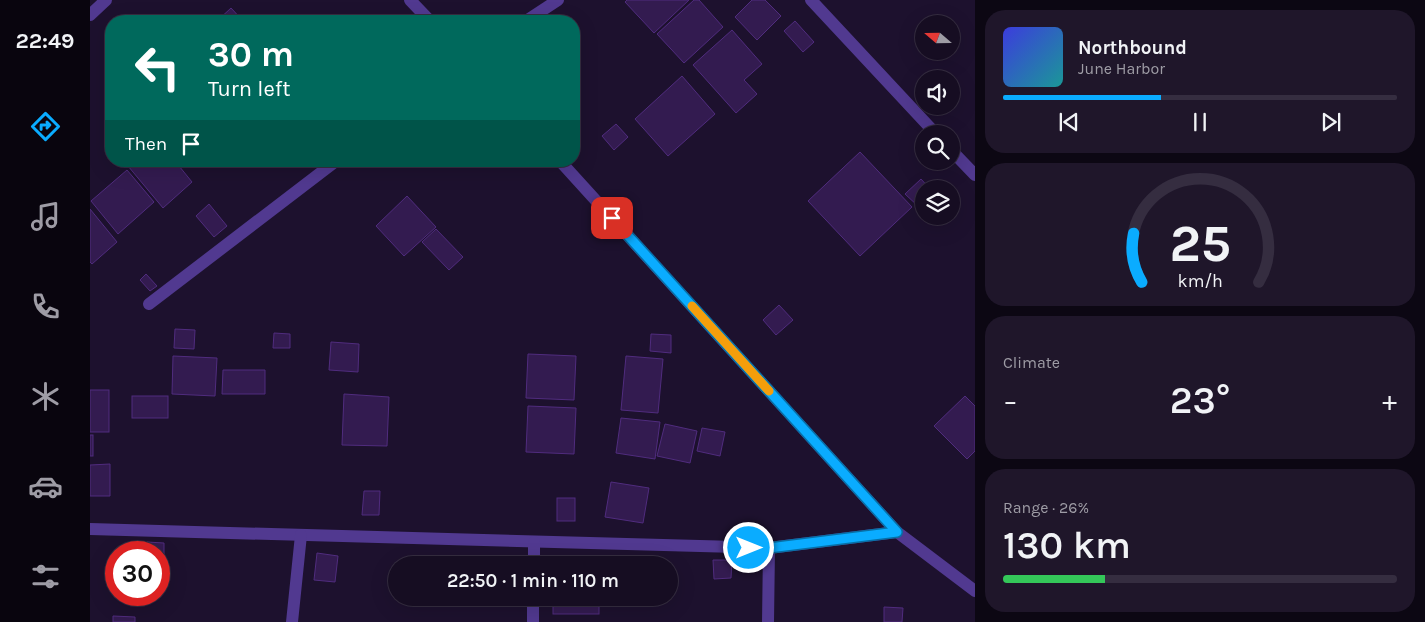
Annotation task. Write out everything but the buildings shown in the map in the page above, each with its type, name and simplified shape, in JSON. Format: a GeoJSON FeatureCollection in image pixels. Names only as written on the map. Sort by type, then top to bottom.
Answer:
{"type":"FeatureCollection","features":[{"type":"Feature","properties":{"kind":"street"},"geometry":{"type":"LineString","coordinates":[[90,15],[106,0]]}},
{"type":"Feature","properties":{"kind":"street"},"geometry":{"type":"LineString","coordinates":[[410,0],[424,15]]}},
{"type":"Feature","properties":{"kind":"street"},"geometry":{"type":"LineString","coordinates":[[535,15],[558,0]]}},
{"type":"Feature","properties":{"kind":"street"},"geometry":{"type":"LineString","coordinates":[[810,0],[928,125]]}},
{"type":"Feature","properties":{"kind":"street"},"geometry":{"type":"LineString","coordinates":[[960,159],[975,175]]}},
{"type":"Feature","properties":{"kind":"street"},"geometry":{"type":"LineString","coordinates":[[149,304],[328,167]]}},
{"type":"Feature","properties":{"kind":"street"},"geometry":{"type":"LineString","coordinates":[[565,167],[897,532],[975,592]]}},
{"type":"Feature","properties":{"kind":"street"},"geometry":{"type":"LineString","coordinates":[[90,530],[769,548],[897,532]]}},
{"type":"Feature","properties":{"kind":"street"},"geometry":{"type":"LineString","coordinates":[[292,622],[301,535]]}},
{"type":"Feature","properties":{"kind":"street"},"geometry":{"type":"LineString","coordinates":[[534,542],[534,556]]}},
{"type":"Feature","properties":{"kind":"street"},"geometry":{"type":"LineString","coordinates":[[768,622],[769,548]]}},
{"type":"Feature","properties":{"kind":"street"},"geometry":{"type":"LineString","coordinates":[[533,606],[533,622]]}},
{"type":"Feature","properties":{"kind":"slow traffic"},"geometry":{"type":"LineString","coordinates":[[692,306],[769,391]]}},
{"type":"Feature","properties":{"kind":"route"},"geometry":{"type":"LineString","coordinates":[[612,218],[897,532],[769,548],[749,548]]}}]}
